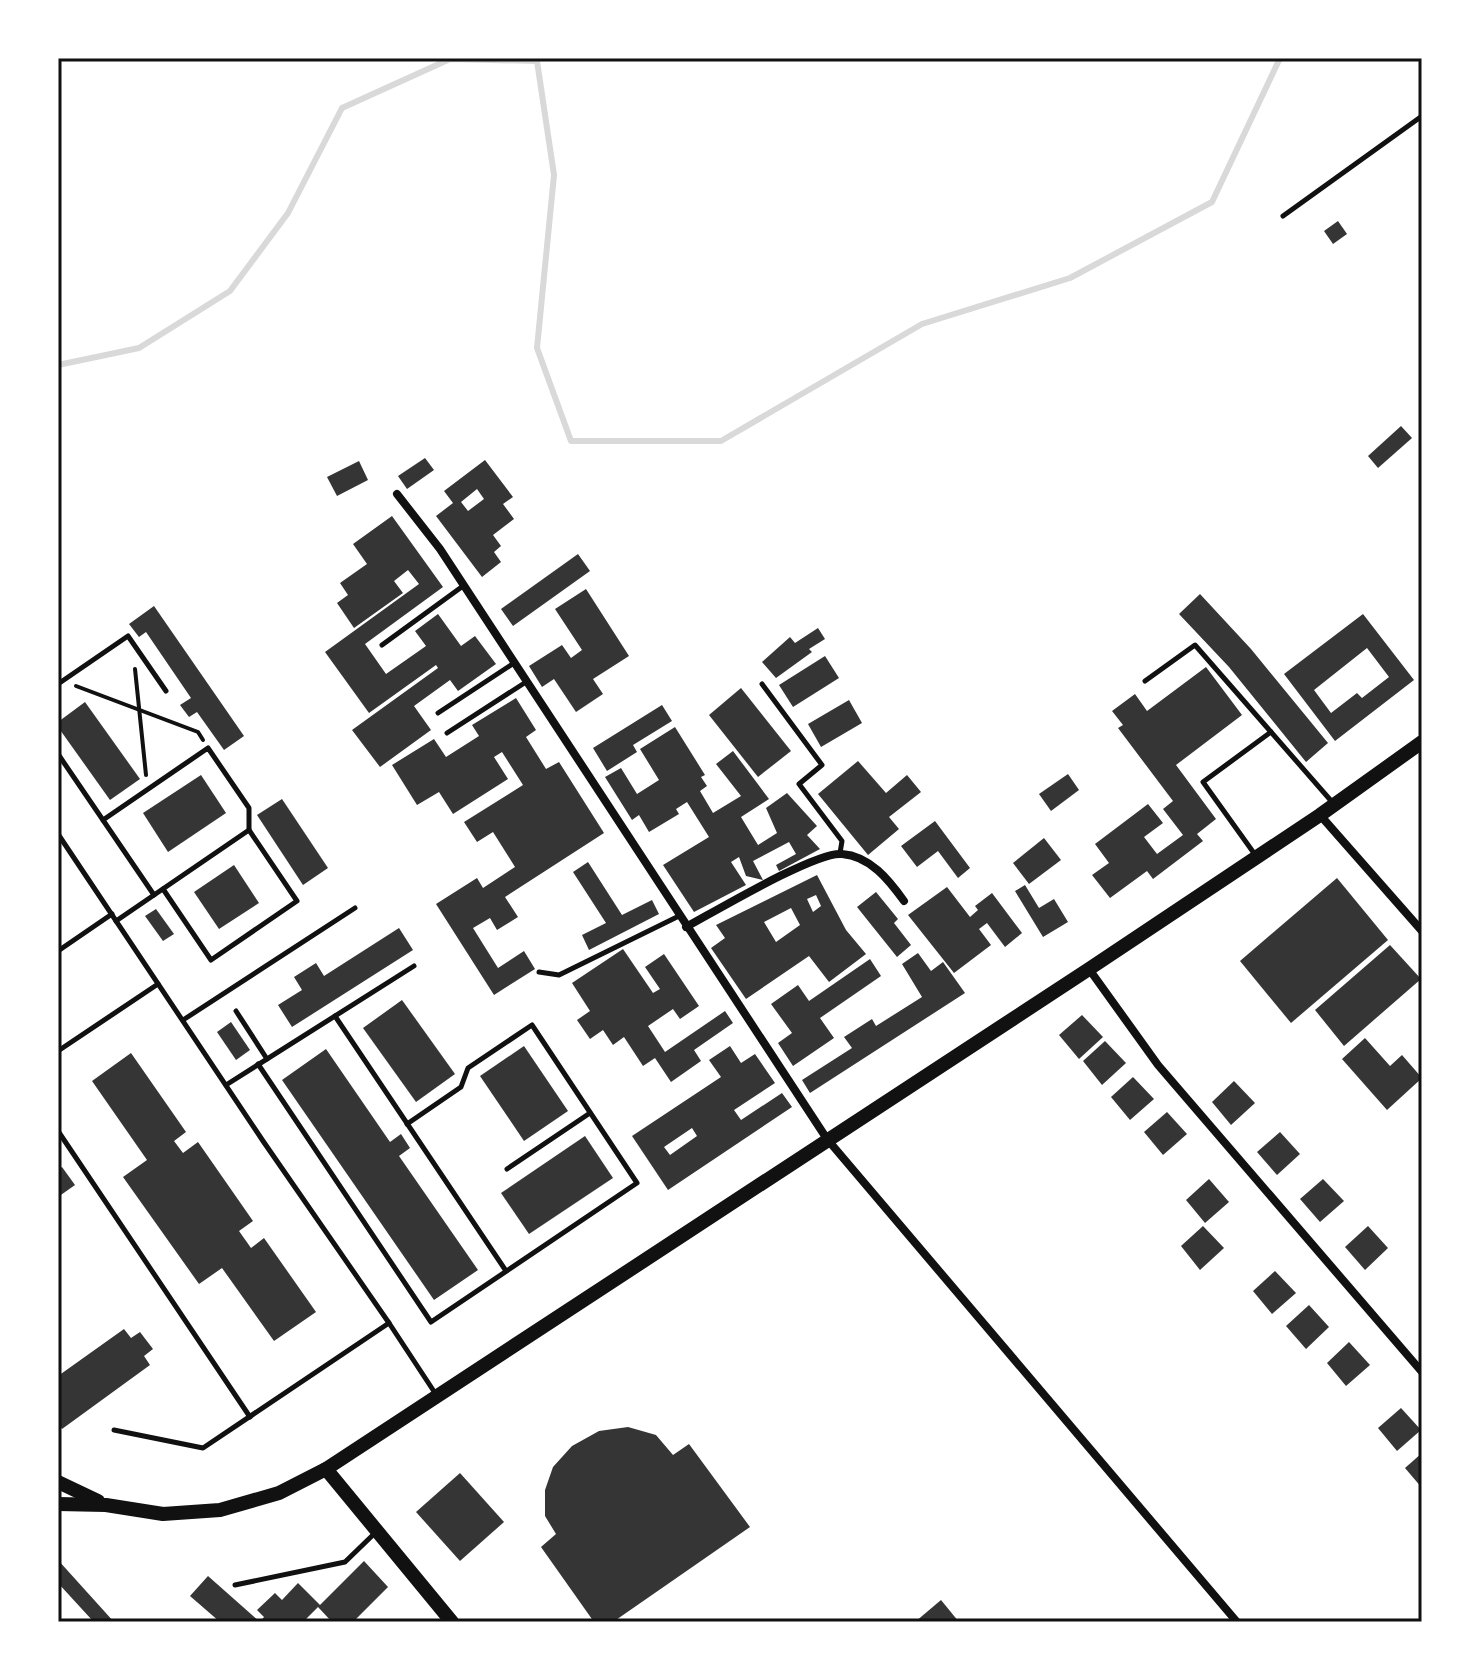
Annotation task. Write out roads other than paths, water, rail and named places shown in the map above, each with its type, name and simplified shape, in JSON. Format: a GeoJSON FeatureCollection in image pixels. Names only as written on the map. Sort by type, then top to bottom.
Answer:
{"type":"FeatureCollection","features":[{"type":"Feature","properties":{"kind":"main road"},"geometry":{"type":"LineString","coordinates":[[58,1504],[106,1505],[163,1514],[220,1510],[279,1493],[326,1469],[1089,969],[1320,815],[1422,742]]}},
{"type":"Feature","properties":{"kind":"main road"},"geometry":{"type":"LineString","coordinates":[[326,1469],[452,1622]]}},
{"type":"Feature","properties":{"kind":"main road"},"geometry":{"type":"LineString","coordinates":[[58,1482],[106,1505]]}},
{"type":"Feature","properties":{"kind":"street"},"geometry":{"type":"LineString","coordinates":[[397,494],[463,586],[827,1139],[1237,1622]]}},
{"type":"Feature","properties":{"kind":"street"},"geometry":{"type":"LineString","coordinates":[[1320,815],[1422,931]]}},
{"type":"Feature","properties":{"kind":"street"},"geometry":{"type":"LineString","coordinates":[[686,927],[813,860],[840,853],[862,860],[887,878],[904,901]]}},
{"type":"Feature","properties":{"kind":"street"},"geometry":{"type":"LineString","coordinates":[[1089,969],[1158,1065],[1422,1372]]}},
{"type":"Feature","properties":{"kind":"lane"},"geometry":{"type":"LineString","coordinates":[[1283,216],[1422,116]]}},
{"type":"Feature","properties":{"kind":"lane"},"geometry":{"type":"LineString","coordinates":[[382,645],[463,586]]}},
{"type":"Feature","properties":{"kind":"lane"},"geometry":{"type":"LineString","coordinates":[[60,682],[128,636],[166,691]]}},
{"type":"Feature","properties":{"kind":"lane"},"geometry":{"type":"LineString","coordinates":[[1145,681],[1195,645],[1334,805]]}},
{"type":"Feature","properties":{"kind":"lane"},"geometry":{"type":"LineString","coordinates":[[438,713],[514,663]]}},
{"type":"Feature","properties":{"kind":"lane"},"geometry":{"type":"LineString","coordinates":[[447,733],[526,682]]}},
{"type":"Feature","properties":{"kind":"lane"},"geometry":{"type":"LineString","coordinates":[[762,684],[822,765],[799,784],[842,841],[840,853]]}},
{"type":"Feature","properties":{"kind":"lane"},"geometry":{"type":"LineString","coordinates":[[1257,857],[1203,782],[1271,732]]}},
{"type":"Feature","properties":{"kind":"lane"},"geometry":{"type":"LineString","coordinates":[[103,820],[208,748],[249,808],[249,830],[297,901],[211,960],[163,889]]}},
{"type":"Feature","properties":{"kind":"lane"},"geometry":{"type":"LineString","coordinates":[[58,754],[154,895]]}},
{"type":"Feature","properties":{"kind":"lane"},"geometry":{"type":"LineString","coordinates":[[116,921],[249,830]]}},
{"type":"Feature","properties":{"kind":"lane"},"geometry":{"type":"LineString","coordinates":[[58,834],[437,1396]]}},
{"type":"Feature","properties":{"kind":"lane"},"geometry":{"type":"LineString","coordinates":[[183,1020],[355,908]]}},
{"type":"Feature","properties":{"kind":"lane"},"geometry":{"type":"LineString","coordinates":[[58,951],[112,914]]}},
{"type":"Feature","properties":{"kind":"lane"},"geometry":{"type":"LineString","coordinates":[[539,972],[559,975],[679,916]]}},
{"type":"Feature","properties":{"kind":"lane"},"geometry":{"type":"LineString","coordinates":[[226,1085],[414,966]]}},
{"type":"Feature","properties":{"kind":"lane"},"geometry":{"type":"LineString","coordinates":[[58,1051],[158,984]]}},
{"type":"Feature","properties":{"kind":"lane"},"geometry":{"type":"LineString","coordinates":[[236,1011],[267,1059]]}},
{"type":"Feature","properties":{"kind":"lane"},"geometry":{"type":"LineString","coordinates":[[335,1016],[506,1271]]}},
{"type":"Feature","properties":{"kind":"lane"},"geometry":{"type":"LineString","coordinates":[[258,1064],[431,1322],[637,1183],[532,1025],[468,1068],[461,1087],[407,1124]]}},
{"type":"Feature","properties":{"kind":"lane"},"geometry":{"type":"LineString","coordinates":[[507,1169],[590,1113]]}},
{"type":"Feature","properties":{"kind":"lane"},"geometry":{"type":"LineString","coordinates":[[58,1131],[250,1417]]}},
{"type":"Feature","properties":{"kind":"lane"},"geometry":{"type":"LineString","coordinates":[[114,1430],[203,1448],[389,1323]]}},
{"type":"Feature","properties":{"kind":"lane"},"geometry":{"type":"LineString","coordinates":[[235,1585],[345,1562],[378,1531]]}},
{"type":"Feature","properties":{"kind":"waterway"},"geometry":{"type":"LineString","coordinates":[[58,365],[139,348],[230,291],[288,213],[342,108],[450,59],[537,61],[554,175],[537,348],[571,441],[721,441],[922,324],[1070,278],[1212,202],[1280,58]]}}]}
